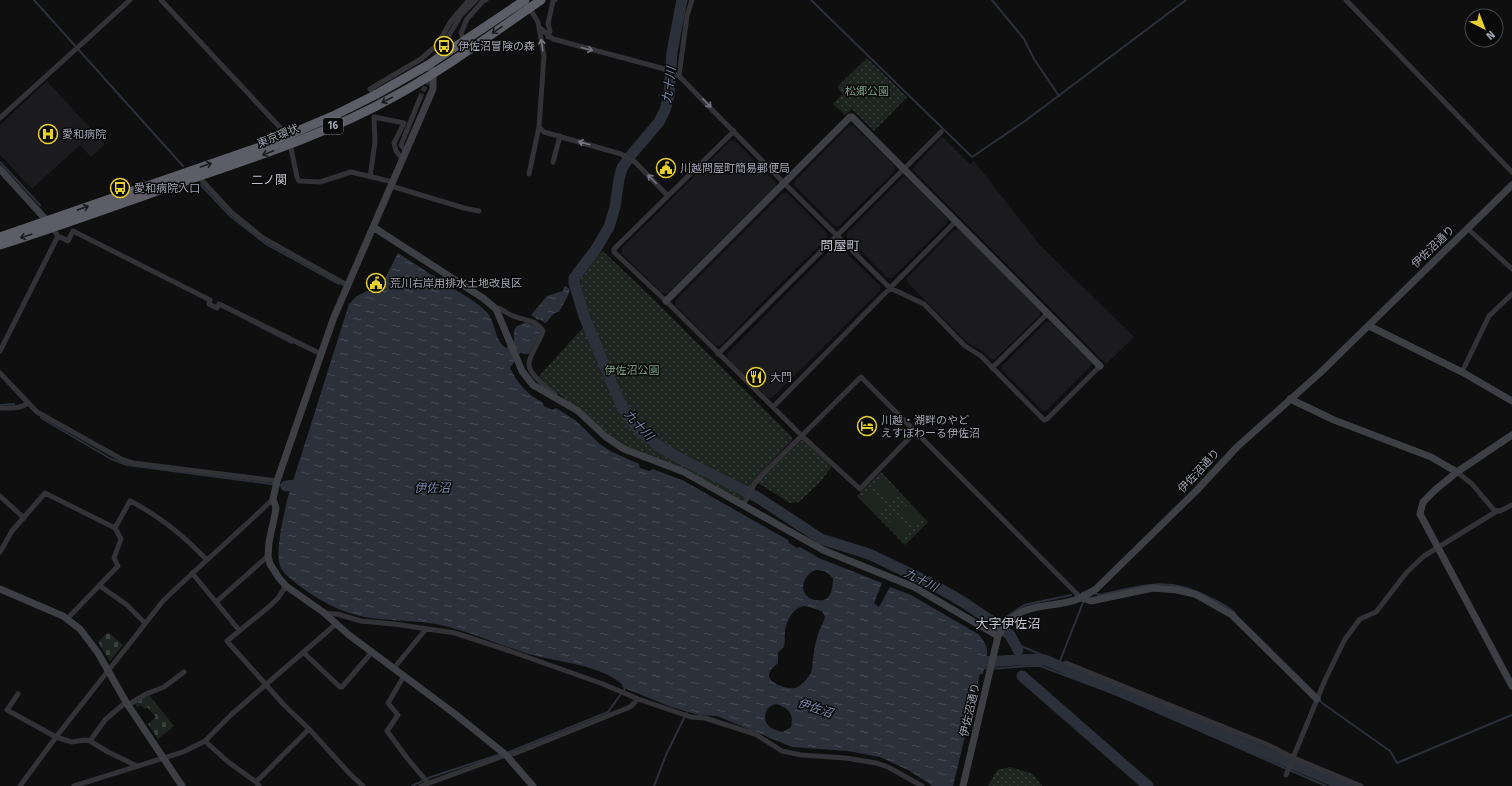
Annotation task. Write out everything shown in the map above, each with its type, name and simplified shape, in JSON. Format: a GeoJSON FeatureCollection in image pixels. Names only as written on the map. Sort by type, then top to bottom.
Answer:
{"type":"FeatureCollection","features":[{"type":"Feature","properties":{"kind":"highway","name":"東京環状"},"geometry":{"type":"LineString","coordinates":[[0,245],[262,156],[428,65],[464,40],[526,2],[541,0]]}},
{"type":"Feature","properties":{"kind":"highway","name":"東京環状"},"geometry":{"type":"LineString","coordinates":[[0,237],[52,228],[370,109],[433,74],[526,2]]}},
{"type":"Feature","properties":{"kind":"street"},"geometry":{"type":"LineString","coordinates":[[0,118],[130,0]]}},
{"type":"Feature","properties":{"kind":"street"},"geometry":{"type":"LineString","coordinates":[[161,0],[289,140],[299,181],[320,182],[351,172],[464,208],[479,211]]}},
{"type":"Feature","properties":{"kind":"street"},"geometry":{"type":"LineString","coordinates":[[375,95],[370,89],[421,60],[437,45],[451,20],[469,0]]}},
{"type":"Feature","properties":{"kind":"street"},"geometry":{"type":"LineString","coordinates":[[444,42],[461,15],[476,0]]}},
{"type":"Feature","properties":{"kind":"street"},"geometry":{"type":"LineString","coordinates":[[464,40],[461,33],[466,19],[483,0]]}},
{"type":"Feature","properties":{"kind":"street"},"geometry":{"type":"LineString","coordinates":[[548,36],[550,31],[548,24],[553,1],[555,0]]}},
{"type":"Feature","properties":{"kind":"street"},"geometry":{"type":"LineString","coordinates":[[679,76],[687,16],[692,0]]}},
{"type":"Feature","properties":{"kind":"street"},"geometry":{"type":"LineString","coordinates":[[1346,0],[1512,172]]}},
{"type":"Feature","properties":{"kind":"street"},"geometry":{"type":"LineString","coordinates":[[526,2],[538,22],[544,56],[539,127],[529,174]]}},
{"type":"Feature","properties":{"kind":"street"},"geometry":{"type":"LineString","coordinates":[[540,28],[548,36],[565,43],[662,68],[679,76],[784,183],[890,288],[924,304],[965,346],[981,356],[1044,420],[1047,419],[1100,366],[852,117],[850,117],[784,183],[666,301]]}},
{"type":"Feature","properties":{"kind":"street"},"geometry":{"type":"LineString","coordinates":[[428,65],[433,74],[433,88],[334,317],[277,481],[273,499],[275,514],[269,542],[268,556],[274,571],[286,586],[323,612],[336,624],[506,755],[533,786]]}},
{"type":"Feature","properties":{"kind":"street"},"geometry":{"type":"LineString","coordinates":[[406,151],[401,144],[420,98]]}},
{"type":"Feature","properties":{"kind":"street"},"geometry":{"type":"LineString","coordinates":[[370,177],[375,142],[374,117],[404,123],[394,143],[396,151],[403,160]]}},
{"type":"Feature","properties":{"kind":"street"},"geometry":{"type":"LineString","coordinates":[[539,127],[544,132],[621,154],[635,162],[668,196]]}},
{"type":"Feature","properties":{"kind":"street"},"geometry":{"type":"LineString","coordinates":[[734,131],[614,249],[614,252],[666,301],[802,436],[860,489],[915,432]]}},
{"type":"Feature","properties":{"kind":"street"},"geometry":{"type":"LineString","coordinates":[[718,354],[838,236],[940,132]]}},
{"type":"Feature","properties":{"kind":"street"},"geometry":{"type":"LineString","coordinates":[[553,162],[560,136]]}},
{"type":"Feature","properties":{"kind":"street"},"geometry":{"type":"LineString","coordinates":[[0,169],[52,228],[68,241],[73,231],[210,300],[209,304],[217,308],[219,304],[322,354]]}},
{"type":"Feature","properties":{"kind":"street"},"geometry":{"type":"LineString","coordinates":[[199,177],[231,212],[263,238],[347,285]]}},
{"type":"Feature","properties":{"kind":"street","name":"伊佐沼通り"},"geometry":{"type":"LineString","coordinates":[[963,786],[999,634],[1005,624],[1022,611],[1034,607],[1067,602],[1081,598],[1096,589],[1109,578],[1197,490],[1237,447],[1320,373],[1512,185]]}},
{"type":"Feature","properties":{"kind":"street"},"geometry":{"type":"LineString","coordinates":[[773,407],[956,221]]}},
{"type":"Feature","properties":{"kind":"street"},"geometry":{"type":"LineString","coordinates":[[373,227],[483,298],[496,309],[517,361],[522,371],[533,385],[578,411],[606,437],[624,449],[684,472],[823,550],[914,586],[999,634]]}},
{"type":"Feature","properties":{"kind":"street"},"geometry":{"type":"LineString","coordinates":[[0,351],[52,228]]}},
{"type":"Feature","properties":{"kind":"street"},"geometry":{"type":"LineString","coordinates":[[1468,229],[1512,269]]}},
{"type":"Feature","properties":{"kind":"street"},"geometry":{"type":"LineString","coordinates":[[1462,372],[1489,316],[1512,294]]}},
{"type":"Feature","properties":{"kind":"street"},"geometry":{"type":"LineString","coordinates":[[496,309],[499,308],[517,318],[530,320],[540,327],[543,331],[529,362],[529,368],[546,388],[568,405]]}},
{"type":"Feature","properties":{"kind":"street"},"geometry":{"type":"LineString","coordinates":[[992,368],[1047,314]]}},
{"type":"Feature","properties":{"kind":"street"},"geometry":{"type":"LineString","coordinates":[[1369,326],[1462,372],[1512,401]]}},
{"type":"Feature","properties":{"kind":"street"},"geometry":{"type":"LineString","coordinates":[[0,373],[37,412],[123,460],[133,463],[277,481]]}},
{"type":"Feature","properties":{"kind":"street"},"geometry":{"type":"LineString","coordinates":[[743,505],[762,474],[797,438],[802,436],[861,377],[1081,598],[1091,601],[1153,588],[1177,590],[1195,594],[1232,614],[1316,699]]}},
{"type":"Feature","properties":{"kind":"street"},"geometry":{"type":"LineString","coordinates":[[1290,399],[1334,420],[1431,457],[1457,472],[1472,484],[1494,510],[1497,511]]}},
{"type":"Feature","properties":{"kind":"street"},"geometry":{"type":"LineString","coordinates":[[0,408],[17,408],[28,403]]}},
{"type":"Feature","properties":{"kind":"street"},"geometry":{"type":"LineString","coordinates":[[1512,435],[1457,472],[1435,490],[1423,502],[1420,511],[1420,514],[1512,686]]}},
{"type":"Feature","properties":{"kind":"street"},"geometry":{"type":"LineString","coordinates":[[0,552],[12,531],[46,493],[115,528],[121,539],[114,558],[118,566],[67,618]]}},
{"type":"Feature","properties":{"kind":"street"},"geometry":{"type":"LineString","coordinates":[[0,496],[24,518]]}},
{"type":"Feature","properties":{"kind":"street"},"geometry":{"type":"LineString","coordinates":[[20,786],[56,737],[163,601],[273,499]]}},
{"type":"Feature","properties":{"kind":"street"},"geometry":{"type":"LineString","coordinates":[[115,528],[130,501],[138,505],[192,544],[206,560]]}},
{"type":"Feature","properties":{"kind":"street"},"geometry":{"type":"LineString","coordinates":[[1286,775],[1316,699],[1345,639],[1360,619],[1376,612],[1407,572],[1424,556],[1497,511],[1500,512],[1512,505]]}},
{"type":"Feature","properties":{"kind":"street"},"geometry":{"type":"LineString","coordinates":[[216,602],[268,556]]}},
{"type":"Feature","properties":{"kind":"street"},"geometry":{"type":"LineString","coordinates":[[192,573],[239,630]]}},
{"type":"Feature","properties":{"kind":"street"},"geometry":{"type":"LineString","coordinates":[[100,586],[128,605],[146,623]]}},
{"type":"Feature","properties":{"kind":"street"},"geometry":{"type":"LineString","coordinates":[[286,586],[271,605],[226,641],[284,705],[363,786]]}},
{"type":"Feature","properties":{"kind":"street"},"geometry":{"type":"LineString","coordinates":[[0,589],[67,618],[80,629],[88,639],[127,703],[182,786]]}},
{"type":"Feature","properties":{"kind":"street"},"geometry":{"type":"LineString","coordinates":[[323,612],[337,614],[361,621],[455,633],[603,684],[638,699],[690,717],[705,718],[755,734],[782,751],[802,755],[846,758],[876,763],[888,767],[922,786]]}},
{"type":"Feature","properties":{"kind":"street"},"geometry":{"type":"LineString","coordinates":[[74,786],[190,750],[205,741],[233,713],[336,624]]}},
{"type":"Feature","properties":{"kind":"street"},"geometry":{"type":"LineString","coordinates":[[394,668],[426,629]]}},
{"type":"Feature","properties":{"kind":"street"},"geometry":{"type":"LineString","coordinates":[[304,653],[340,686],[342,686],[372,652]]}},
{"type":"Feature","properties":{"kind":"street"},"geometry":{"type":"LineString","coordinates":[[1066,663],[1266,744],[1294,758],[1361,786]]}},
{"type":"Feature","properties":{"kind":"street"},"geometry":{"type":"LineString","coordinates":[[90,740],[105,720],[127,703],[164,687],[184,672]]}},
{"type":"Feature","properties":{"kind":"street"},"geometry":{"type":"LineString","coordinates":[[404,676],[388,703],[398,715],[387,730],[407,758],[428,783]]}},
{"type":"Feature","properties":{"kind":"street"},"geometry":{"type":"LineString","coordinates":[[18,694],[7,710],[56,737],[72,742],[90,740],[108,752],[137,766]]}},
{"type":"Feature","properties":{"kind":"street"},"geometry":{"type":"LineString","coordinates":[[421,786],[452,776],[506,755],[516,753],[630,707],[638,699]]}},
{"type":"Feature","properties":{"kind":"street"},"geometry":{"type":"LineString","coordinates":[[205,741],[226,762],[257,784],[309,729]]}},
{"type":"Feature","properties":{"kind":"shaded area","name":"愛和病院"},"geometry":{"type":"Polygon","coordinates":[[[47,81],[105,144],[91,157],[80,145],[32,189],[0,155],[0,125],[47,81]]]}},
{"type":"Feature","properties":{"kind":"shaded area"},"geometry":{"type":"Polygon","coordinates":[[[850,125],[854,126],[895,166],[895,171],[839,226],[835,226],[794,185],[795,181],[850,125]]]}},
{"type":"Feature","properties":{"kind":"shaded area"},"geometry":{"type":"Polygon","coordinates":[[[941,138],[944,138],[970,164],[974,161],[1040,245],[1134,337],[1106,364],[914,171],[914,167],[941,138]]]}},
{"type":"Feature","properties":{"kind":"shaded area"},"geometry":{"type":"Polygon","coordinates":[[[730,141],[735,141],[775,182],[776,186],[667,294],[663,294],[622,254],[622,248],[730,141]]]}},
{"type":"Feature","properties":{"kind":"shaded area"},"geometry":{"type":"Polygon","coordinates":[[[903,177],[907,178],[948,219],[947,223],[892,278],[888,278],[847,238],[847,233],[903,177]]]}},
{"type":"Feature","properties":{"kind":"shaded area"},"geometry":{"type":"Polygon","coordinates":[[[783,193],[787,193],[827,233],[827,238],[720,346],[716,346],[675,305],[675,301],[783,193]]]}},
{"type":"Feature","properties":{"kind":"shaded area"},"geometry":{"type":"Polygon","coordinates":[[[954,230],[960,230],[1040,311],[1040,315],[995,359],[991,359],[984,352],[968,343],[907,282],[907,278],[954,230]]]}},
{"type":"Feature","properties":{"kind":"shaded area"},"geometry":{"type":"Polygon","coordinates":[[[835,245],[838,245],[880,286],[880,291],[772,398],[768,398],[727,358],[728,353],[835,245]]]}},
{"type":"Feature","properties":{"kind":"shaded area"},"geometry":{"type":"Polygon","coordinates":[[[1046,322],[1050,322],[1091,362],[1090,367],[1046,411],[1043,411],[1002,370],[1002,366],[1046,322]]]}},
{"type":"Feature","properties":{"kind":"green space","name":"松郷公園"},"geometry":{"type":"Polygon","coordinates":[[[867,58],[907,97],[874,131],[852,109],[845,115],[833,104],[843,94],[838,89],[839,85],[867,58]]]}},
{"type":"Feature","properties":{"kind":"green space","name":"伊佐沼公園"},"geometry":{"type":"Polygon","coordinates":[[[603,251],[792,437],[792,440],[755,479],[742,501],[620,444],[538,377],[588,322],[579,297],[577,278],[579,272],[603,251]]]}},
{"type":"Feature","properties":{"kind":"green space"},"geometry":{"type":"Polygon","coordinates":[[[799,440],[804,441],[831,467],[822,480],[799,502],[790,503],[758,483],[762,477],[799,440]]]}},
{"type":"Feature","properties":{"kind":"green space"},"geometry":{"type":"Polygon","coordinates":[[[881,472],[928,522],[905,545],[857,496],[881,472]]]}},
{"type":"Feature","properties":{"kind":"green space"},"geometry":{"type":"Polygon","coordinates":[[[882,480],[897,495],[890,502],[875,487],[882,480]]]}},
{"type":"Feature","properties":{"kind":"green space"},"geometry":{"type":"Polygon","coordinates":[[[871,492],[886,506],[879,513],[864,498],[871,492]]]}},
{"type":"Feature","properties":{"kind":"green space"},"geometry":{"type":"Polygon","coordinates":[[[907,505],[922,520],[915,527],[900,512],[907,505]]]}},
{"type":"Feature","properties":{"kind":"green space"},"geometry":{"type":"Polygon","coordinates":[[[896,516],[910,531],[904,538],[889,523],[896,516]]]}},
{"type":"Feature","properties":{"kind":"green space"},"geometry":{"type":"Polygon","coordinates":[[[108,632],[123,645],[110,661],[98,642],[108,632]]]}},
{"type":"Feature","properties":{"kind":"green space"},"geometry":{"type":"Polygon","coordinates":[[[149,695],[174,726],[158,739],[148,724],[156,717],[147,707],[145,709],[141,705],[137,707],[134,702],[149,695]]]}},
{"type":"Feature","properties":{"kind":"green space"},"geometry":{"type":"Polygon","coordinates":[[[1010,767],[1033,774],[1042,786],[988,786],[997,770],[1010,767]]]}},
{"type":"Feature","properties":{"kind":"water","name":"伊佐沼"},"geometry":{"type":"Polygon","coordinates":[[[398,253],[438,279],[439,283],[446,288],[451,287],[481,307],[489,315],[502,345],[506,348],[514,340],[514,330],[519,325],[526,322],[539,328],[540,333],[529,354],[520,353],[510,368],[523,388],[542,402],[544,406],[552,410],[556,408],[575,420],[600,444],[612,452],[639,464],[640,468],[649,471],[653,469],[684,481],[788,540],[789,543],[797,548],[800,547],[819,558],[882,583],[874,603],[879,607],[890,587],[911,595],[978,634],[987,648],[987,657],[983,674],[980,674],[953,786],[932,786],[908,770],[880,757],[848,751],[792,747],[717,716],[699,715],[671,707],[622,687],[622,684],[601,672],[577,664],[528,654],[445,626],[358,616],[328,604],[289,578],[281,569],[279,559],[280,533],[287,500],[349,304],[357,296],[367,291],[377,294],[398,253]],[[816,570],[809,574],[805,580],[803,584],[804,591],[808,597],[813,599],[826,599],[830,594],[833,578],[825,571],[816,570]],[[805,606],[801,607],[791,615],[789,619],[785,632],[784,646],[778,652],[778,663],[769,674],[772,681],[788,688],[795,688],[799,686],[810,674],[817,638],[825,617],[822,611],[805,606]],[[776,704],[772,705],[765,714],[766,722],[771,728],[783,732],[791,727],[792,718],[790,712],[784,707],[776,704]]]}},
{"type":"Feature","properties":{"kind":"water"},"geometry":{"type":"Polygon","coordinates":[[[566,286],[570,290],[559,312],[554,313],[545,323],[531,315],[547,296],[563,291],[564,287],[566,286]]]}},
{"type":"Feature","properties":{"kind":"waterway"},"geometry":{"type":"LineString","coordinates":[[34,0],[183,166]]}},
{"type":"Feature","properties":{"kind":"waterway","name":"九十川"},"geometry":{"type":"LineString","coordinates":[[682,0],[672,52],[669,96],[665,110],[659,122],[622,168],[615,207],[609,227],[596,249],[574,278],[574,283],[584,316],[627,416],[639,430],[657,445],[677,457],[757,497],[821,539],[869,554],[934,585],[963,602],[1010,635],[1018,650]]}},
{"type":"Feature","properties":{"kind":"waterway"},"geometry":{"type":"LineString","coordinates":[[811,0],[972,157],[1025,121],[1186,0]]}},
{"type":"Feature","properties":{"kind":"waterway"},"geometry":{"type":"LineString","coordinates":[[992,0],[1024,39],[1034,59],[1059,96]]}},
{"type":"Feature","properties":{"kind":"waterway"},"geometry":{"type":"LineString","coordinates":[[0,162],[40,205]]}},
{"type":"Feature","properties":{"kind":"waterway"},"geometry":{"type":"LineString","coordinates":[[200,184],[230,216],[266,244],[339,284]]}},
{"type":"Feature","properties":{"kind":"waterway"},"geometry":{"type":"LineString","coordinates":[[249,321],[292,343]]}},
{"type":"Feature","properties":{"kind":"waterway"},"geometry":{"type":"LineString","coordinates":[[0,405],[14,404]]}},
{"type":"Feature","properties":{"kind":"waterway"},"geometry":{"type":"LineString","coordinates":[[41,418],[111,459],[127,465],[286,486]]}},
{"type":"Feature","properties":{"kind":"waterway","name":"伊佐沼"},"geometry":{"type":"LineString","coordinates":[[286,486],[305,484]]}},
{"type":"Feature","properties":{"kind":"waterway"},"geometry":{"type":"LineString","coordinates":[[1094,593],[1099,595],[1154,584],[1167,584],[1193,590],[1215,600],[1235,613]]}},
{"type":"Feature","properties":{"kind":"waterway"},"geometry":{"type":"LineString","coordinates":[[1082,593],[1087,591]]}},
{"type":"Feature","properties":{"kind":"waterway"},"geometry":{"type":"LineString","coordinates":[[996,624],[1024,605],[1071,595]]}},
{"type":"Feature","properties":{"kind":"waterway"},"geometry":{"type":"LineString","coordinates":[[1058,666],[1084,600]]}},
{"type":"Feature","properties":{"kind":"waterway"},"geometry":{"type":"LineString","coordinates":[[1010,635],[1021,646],[1066,665]]}},
{"type":"Feature","properties":{"kind":"waterway"},"geometry":{"type":"LineString","coordinates":[[973,661],[1045,660],[1345,786]]}},
{"type":"Feature","properties":{"kind":"waterway"},"geometry":{"type":"LineString","coordinates":[[982,668],[1040,666],[1120,696],[1326,786]]}},
{"type":"Feature","properties":{"kind":"waterway","name":"九十川"},"geometry":{"type":"LineString","coordinates":[[1022,676],[1148,786]]}},
{"type":"Feature","properties":{"kind":"waterway"},"geometry":{"type":"LineString","coordinates":[[1109,683],[1353,786]]}},
{"type":"Feature","properties":{"kind":"waterway"},"geometry":{"type":"LineString","coordinates":[[509,752],[608,712],[626,687]]}},
{"type":"Feature","properties":{"kind":"waterway"},"geometry":{"type":"LineString","coordinates":[[1319,699],[1322,703],[1390,751],[1397,763],[1512,715]]}},
{"type":"Feature","properties":{"kind":"waterway"},"geometry":{"type":"LineString","coordinates":[[654,786],[666,755],[688,710]]}},
{"type":"Feature","properties":{"kind":"waterway"},"geometry":{"type":"LineString","coordinates":[[412,786],[431,777],[501,754]]}},
{"type":"Feature","properties":{"kind":"tunnel"},"geometry":{"type":"LineString","coordinates":[[420,98],[445,42]]}},
{"type":"Feature","properties":{"kind":"place","name":"伊佐沼冒険の森"},"geometry":{"type":"Point","coordinates":[444,46]}},
{"type":"Feature","properties":{"kind":"place","name":"愛和病院"},"geometry":{"type":"Point","coordinates":[48,134]}},
{"type":"Feature","properties":{"kind":"place","name":"川越問屋町簡易郵便局"},"geometry":{"type":"Point","coordinates":[666,168]}},
{"type":"Feature","properties":{"kind":"place","name":"愛和病院入口"},"geometry":{"type":"Point","coordinates":[120,188]}},
{"type":"Feature","properties":{"kind":"place","name":"荒川右岸用排水土地改良区"},"geometry":{"type":"Point","coordinates":[376,283]}},
{"type":"Feature","properties":{"kind":"place","name":"大門"},"geometry":{"type":"Point","coordinates":[756,377]}},
{"type":"Feature","properties":{"kind":"place","name":"川越・湖畔のやど えすぽわーる伊佐沼"},"geometry":{"type":"Point","coordinates":[867,426]}},
{"type":"Feature","properties":{"kind":"district","name":"二ノ関"},"geometry":{"type":"Point","coordinates":[269,180]}},
{"type":"Feature","properties":{"kind":"district","name":"問屋町"},"geometry":{"type":"Point","coordinates":[840,245]}},
{"type":"Feature","properties":{"kind":"district","name":"大字伊佐沼"},"geometry":{"type":"Point","coordinates":[1008,623]}}]}
